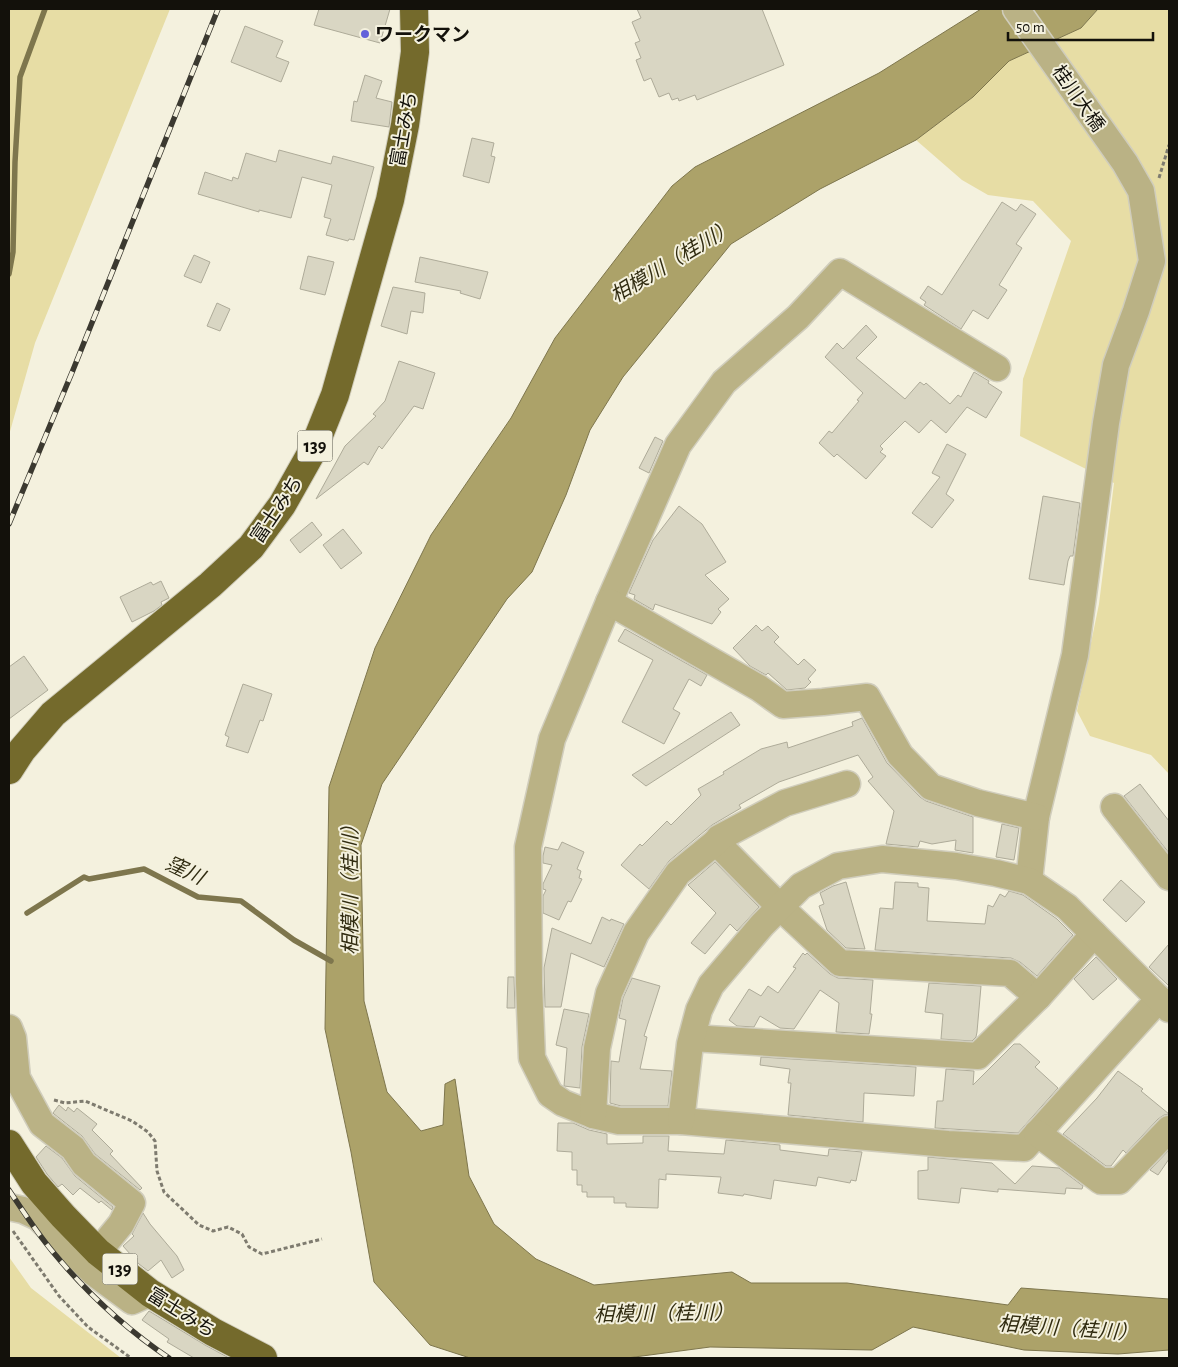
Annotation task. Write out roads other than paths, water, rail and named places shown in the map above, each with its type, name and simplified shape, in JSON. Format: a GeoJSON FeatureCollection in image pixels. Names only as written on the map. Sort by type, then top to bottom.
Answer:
{"type":"FeatureCollection","features":[{"type":"Feature","properties":{"kind":"highway","name":"富士みち"},"geometry":{"type":"LineString","coordinates":[[9,770],[22,750],[53,714],[210,585],[251,547],[282,505],[313,450],[335,395],[390,200],[405,125],[415,52],[414,9]]}},
{"type":"Feature","properties":{"kind":"highway","name":"富士みち"},"geometry":{"type":"LineString","coordinates":[[9,1144],[34,1183],[98,1252],[150,1293],[213,1332],[263,1358]]}},
{"type":"Feature","properties":{"kind":"street","name":"桂川大橋"},"geometry":{"type":"LineString","coordinates":[[1016,9],[1125,163],[1141,190],[1152,261],[1116,366],[1106,423],[1075,655],[1036,816],[1029,881]]}},
{"type":"Feature","properties":{"kind":"street"},"geometry":{"type":"LineString","coordinates":[[681,1121],[690,1044],[699,1010],[711,985],[762,925],[801,886],[838,866],[882,859],[956,866],[1029,881],[1067,907],[1164,1004],[1024,1148],[948,1144],[681,1121],[619,1121],[593,1115],[563,1103],[550,1094],[532,1058],[529,983],[528,847],[552,738],[678,445],[724,382],[798,317],[840,272],[997,368]]}},
{"type":"Feature","properties":{"kind":"street"},"geometry":{"type":"LineString","coordinates":[[609,602],[759,688],[784,705],[867,697],[900,755],[931,787],[978,803],[1036,816]]}},
{"type":"Feature","properties":{"kind":"street"},"geometry":{"type":"LineString","coordinates":[[593,1115],[597,1048],[609,993],[636,933],[678,873],[716,842],[718,838],[785,803],[847,784]]}},
{"type":"Feature","properties":{"kind":"street"},"geometry":{"type":"LineString","coordinates":[[1114,807],[1169,877]]}},
{"type":"Feature","properties":{"kind":"street"},"geometry":{"type":"LineString","coordinates":[[716,842],[780,908],[840,963],[1010,973],[1038,997]]}},
{"type":"Feature","properties":{"kind":"street"},"geometry":{"type":"LineString","coordinates":[[692,1038],[978,1056],[1038,997],[1094,934]]}},
{"type":"Feature","properties":{"kind":"street"},"geometry":{"type":"LineString","coordinates":[[9,1028],[13,1038],[17,1078],[42,1124],[73,1148],[84,1164],[132,1203],[121,1224],[98,1252]]}},
{"type":"Feature","properties":{"kind":"street"},"geometry":{"type":"LineString","coordinates":[[1037,1133],[1101,1181],[1119,1181],[1169,1129]]}},
{"type":"Feature","properties":{"kind":"street"},"geometry":{"type":"LineString","coordinates":[[9,1207],[23,1210],[38,1217],[94,1273],[132,1301],[150,1293]]}},
{"type":"Feature","properties":{"kind":"water","name":"相模川（桂川）"},"geometry":{"type":"Polygon","coordinates":[[[981,9],[1098,9],[1081,28],[1009,61],[973,97],[916,140],[820,189],[731,244],[623,377],[590,430],[566,495],[532,572],[507,599],[382,784],[361,845],[364,1001],[387,1092],[421,1131],[443,1125],[445,1084],[455,1079],[469,1176],[494,1224],[536,1259],[594,1285],[732,1272],[751,1283],[847,1283],[1008,1305],[1021,1288],[1169,1299],[1169,1350],[1118,1354],[1024,1350],[913,1327],[872,1350],[710,1347],[627,1358],[470,1358],[430,1345],[374,1282],[351,1152],[325,1029],[329,787],[375,648],[431,535],[511,418],[555,338],[672,186],[695,167],[879,73],[981,9]]]}},
{"type":"Feature","properties":{"kind":"waterway","name":"窪川"},"geometry":{"type":"LineString","coordinates":[[9,274],[13,252],[15,162],[20,77],[45,9]]}},
{"type":"Feature","properties":{"kind":"waterway","name":"窪川"},"geometry":{"type":"LineString","coordinates":[[27,913],[84,877],[89,879],[144,869],[198,897],[241,901],[294,940],[331,961]]}},
{"type":"Feature","properties":{"kind":"railway"},"geometry":{"type":"LineString","coordinates":[[9,524],[218,9]]}},
{"type":"Feature","properties":{"kind":"railway"},"geometry":{"type":"LineString","coordinates":[[9,1190],[47,1245],[79,1282],[122,1323],[169,1358]]}},
{"type":"Feature","properties":{"kind":"place","name":"ワークマン"},"geometry":{"type":"Point","coordinates":[365,34]}}]}
